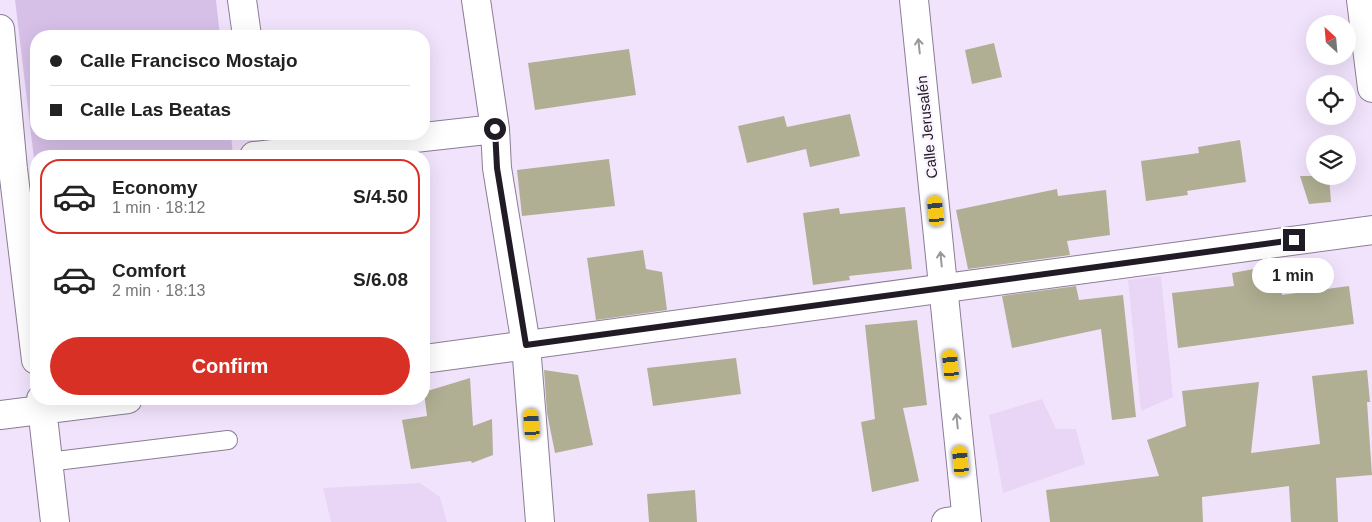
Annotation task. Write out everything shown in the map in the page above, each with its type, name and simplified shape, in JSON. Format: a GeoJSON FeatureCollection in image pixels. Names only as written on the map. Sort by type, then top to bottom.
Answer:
{"type":"FeatureCollection","features":[{"type":"Feature","properties":{"kind":"street"},"geometry":{"type":"LineString","coordinates":[[242,0],[246,30]]}},
{"type":"Feature","properties":{"kind":"street"},"geometry":{"type":"LineString","coordinates":[[476,0],[495,129],[497,168],[526,345],[540,522]]}},
{"type":"Feature","properties":{"kind":"street","name":"Calle Jerusalén"},"geometry":{"type":"LineString","coordinates":[[914,0],[944,288],[960,521]]}},
{"type":"Feature","properties":{"kind":"street"},"geometry":{"type":"LineString","coordinates":[[1361,0],[1372,88]]}},
{"type":"Feature","properties":{"kind":"street"},"geometry":{"type":"LineString","coordinates":[[0,29],[30,305]]}},
{"type":"Feature","properties":{"kind":"street"},"geometry":{"type":"LineString","coordinates":[[430,135],[495,129]]}},
{"type":"Feature","properties":{"kind":"street"},"geometry":{"type":"LineString","coordinates":[[261,150],[372,140]]}},
{"type":"Feature","properties":{"kind":"street"},"geometry":{"type":"LineString","coordinates":[[430,358],[1372,230]]}},
{"type":"Feature","properties":{"kind":"street"},"geometry":{"type":"LineString","coordinates":[[0,415],[41,405],[55,522]]}},
{"type":"Feature","properties":{"kind":"lane"},"geometry":{"type":"LineString","coordinates":[[48,462],[228,440]]}},
{"type":"Feature","properties":{"kind":"shaded area"},"geometry":{"type":"Polygon","coordinates":[[[15,0],[216,0],[219,30],[30,30],[30,125],[15,0]]]}},
{"type":"Feature","properties":{"kind":"shaded area"},"geometry":{"type":"Polygon","coordinates":[[[32,140],[232,140],[232,150],[33,150],[32,140]]]}},
{"type":"Feature","properties":{"kind":"shaded area"},"geometry":{"type":"Polygon","coordinates":[[[1161,276],[1173,397],[1141,411],[1128,280],[1161,276]]]}},
{"type":"Feature","properties":{"kind":"shaded area"},"geometry":{"type":"Polygon","coordinates":[[[1042,399],[1056,429],[1076,429],[1085,464],[1003,493],[989,415],[1042,399]]]}},
{"type":"Feature","properties":{"kind":"shaded area"},"geometry":{"type":"Polygon","coordinates":[[[420,483],[440,497],[447,522],[331,522],[323,488],[420,483]]]}},
{"type":"Feature","properties":{"kind":"building"},"geometry":{"type":"Polygon","coordinates":[[[994,43],[1002,77],[972,84],[965,50],[994,43]]]}},
{"type":"Feature","properties":{"kind":"building"},"geometry":{"type":"Polygon","coordinates":[[[629,49],[636,95],[535,110],[528,63],[629,49]]]}},
{"type":"Feature","properties":{"kind":"building"},"geometry":{"type":"Polygon","coordinates":[[[850,114],[860,156],[810,167],[806,149],[747,163],[738,126],[784,116],[787,127],[850,114]]]}},
{"type":"Feature","properties":{"kind":"building"},"geometry":{"type":"Polygon","coordinates":[[[1240,140],[1246,182],[1187,191],[1188,195],[1146,201],[1141,161],[1199,153],[1198,147],[1240,140]]]}},
{"type":"Feature","properties":{"kind":"building"},"geometry":{"type":"Polygon","coordinates":[[[609,159],[615,206],[522,216],[517,170],[609,159]]]}},
{"type":"Feature","properties":{"kind":"building"},"geometry":{"type":"Polygon","coordinates":[[[1300,176],[1306,176],[1306,185],[1330,185],[1331,202],[1309,204],[1300,176]]]}},
{"type":"Feature","properties":{"kind":"building"},"geometry":{"type":"Polygon","coordinates":[[[1057,189],[1058,196],[1106,190],[1110,235],[1067,241],[1070,255],[968,269],[956,210],[1057,189]]]}},
{"type":"Feature","properties":{"kind":"building"},"geometry":{"type":"Polygon","coordinates":[[[905,207],[912,269],[849,276],[850,280],[813,285],[803,213],[839,208],[840,214],[905,207]]]}},
{"type":"Feature","properties":{"kind":"building"},"geometry":{"type":"Polygon","coordinates":[[[643,250],[646,269],[662,272],[667,310],[596,320],[587,258],[643,250]]]}},
{"type":"Feature","properties":{"kind":"building"},"geometry":{"type":"Polygon","coordinates":[[[1276,265],[1282,295],[1349,286],[1354,324],[1178,348],[1172,293],[1234,286],[1232,273],[1276,265]]]}},
{"type":"Feature","properties":{"kind":"building"},"geometry":{"type":"Polygon","coordinates":[[[1076,286],[1079,300],[1123,295],[1136,417],[1112,420],[1101,329],[1012,348],[1002,296],[1076,286]]]}},
{"type":"Feature","properties":{"kind":"building"},"geometry":{"type":"Polygon","coordinates":[[[917,320],[927,405],[903,408],[919,481],[872,492],[861,422],[875,419],[865,325],[917,320]]]}},
{"type":"Feature","properties":{"kind":"building"},"geometry":{"type":"Polygon","coordinates":[[[736,358],[741,394],[653,406],[647,368],[736,358]]]}},
{"type":"Feature","properties":{"kind":"building"},"geometry":{"type":"Polygon","coordinates":[[[544,370],[578,375],[593,445],[555,453],[547,413],[544,370]]]}},
{"type":"Feature","properties":{"kind":"building"},"geometry":{"type":"Polygon","coordinates":[[[1367,370],[1370,402],[1367,402],[1372,475],[1336,478],[1338,522],[1291,522],[1289,486],[1202,497],[1203,522],[1050,522],[1046,490],[1159,476],[1147,440],[1186,426],[1182,391],[1259,382],[1251,453],[1320,444],[1312,376],[1367,370]]]}},
{"type":"Feature","properties":{"kind":"building"},"geometry":{"type":"Polygon","coordinates":[[[470,378],[473,426],[492,419],[493,455],[472,463],[471,461],[411,469],[402,420],[427,416],[426,405],[430,405],[430,390],[470,378]]]}},
{"type":"Feature","properties":{"kind":"building"},"geometry":{"type":"Polygon","coordinates":[[[695,490],[697,522],[649,522],[647,494],[695,490]]]}},
{"type":"Feature","properties":{"kind":"route"},"geometry":{"type":"LineString","coordinates":[[495,129],[497,168],[526,345],[1294,240]]}}]}
